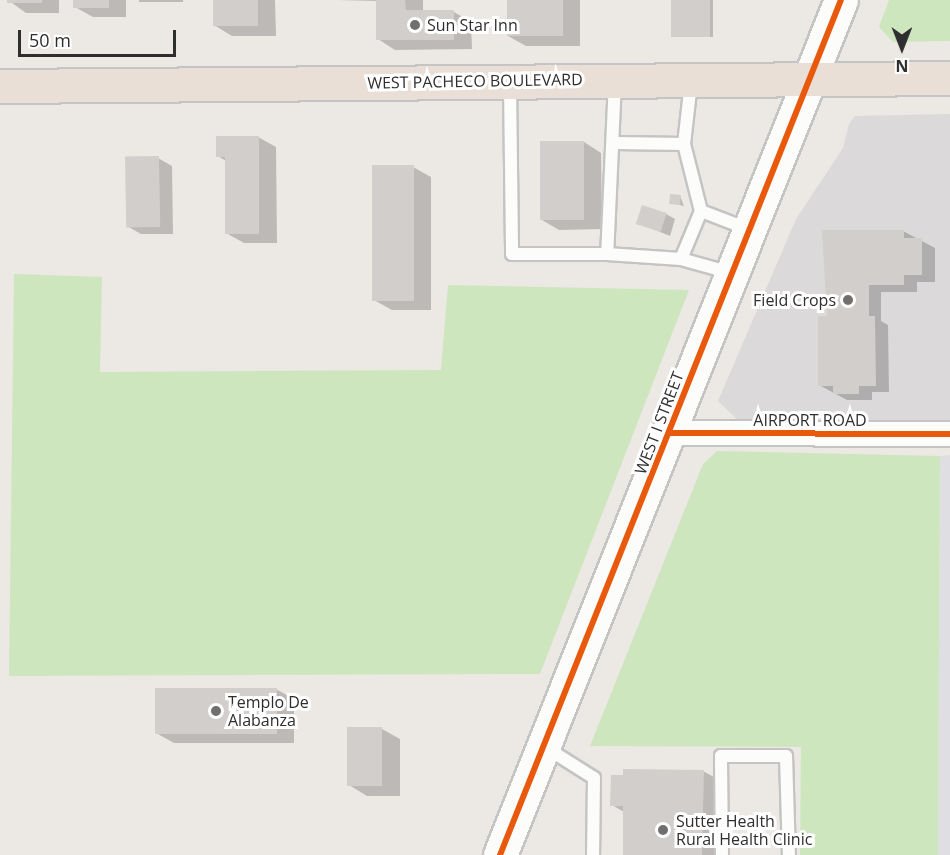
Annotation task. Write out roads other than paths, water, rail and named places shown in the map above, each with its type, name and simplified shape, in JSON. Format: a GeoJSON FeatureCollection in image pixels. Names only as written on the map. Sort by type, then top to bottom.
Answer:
{"type":"FeatureCollection","features":[{"type":"Feature","properties":{"kind":"highway","name":"WEST PACHECO BOULEVARD"},"geometry":{"type":"LineString","coordinates":[[0,87],[615,80],[809,82],[950,78]]}},
{"type":"Feature","properties":{"kind":"street","name":"WEST I STREET"},"geometry":{"type":"LineString","coordinates":[[500,855],[841,0]]}},
{"type":"Feature","properties":{"kind":"street","name":"AIRPORT ROAD"},"geometry":{"type":"LineString","coordinates":[[670,432],[950,434]]}},
{"type":"Feature","properties":{"kind":"lane"},"geometry":{"type":"LineString","coordinates":[[607,254],[609,166],[615,143],[615,80]]}},
{"type":"Feature","properties":{"kind":"lane"},"geometry":{"type":"LineString","coordinates":[[681,259],[701,211],[684,144],[691,80]]}},
{"type":"Feature","properties":{"kind":"lane"},"geometry":{"type":"LineString","coordinates":[[510,81],[512,254],[607,254],[681,259],[731,273]]}},
{"type":"Feature","properties":{"kind":"lane"},"geometry":{"type":"LineString","coordinates":[[615,143],[684,144]]}},
{"type":"Feature","properties":{"kind":"lane"},"geometry":{"type":"LineString","coordinates":[[701,211],[748,229]]}},
{"type":"Feature","properties":{"kind":"lane"},"geometry":{"type":"LineString","coordinates":[[544,747],[594,778],[593,855]]}},
{"type":"Feature","properties":{"kind":"lane"},"geometry":{"type":"LineString","coordinates":[[723,855],[721,756],[786,756],[789,855]]}},
{"type":"Feature","properties":{"kind":"place","name":"Sun Star Inn"},"geometry":{"type":"Point","coordinates":[415,25]}},
{"type":"Feature","properties":{"kind":"place","name":"Field Crops"},"geometry":{"type":"Point","coordinates":[848,300]}},
{"type":"Feature","properties":{"kind":"place","name":"Templo De Alabanza"},"geometry":{"type":"Point","coordinates":[216,711]}},
{"type":"Feature","properties":{"kind":"place","name":"Sutter Health Rural Health Clinic"},"geometry":{"type":"Point","coordinates":[663,830]}}]}
